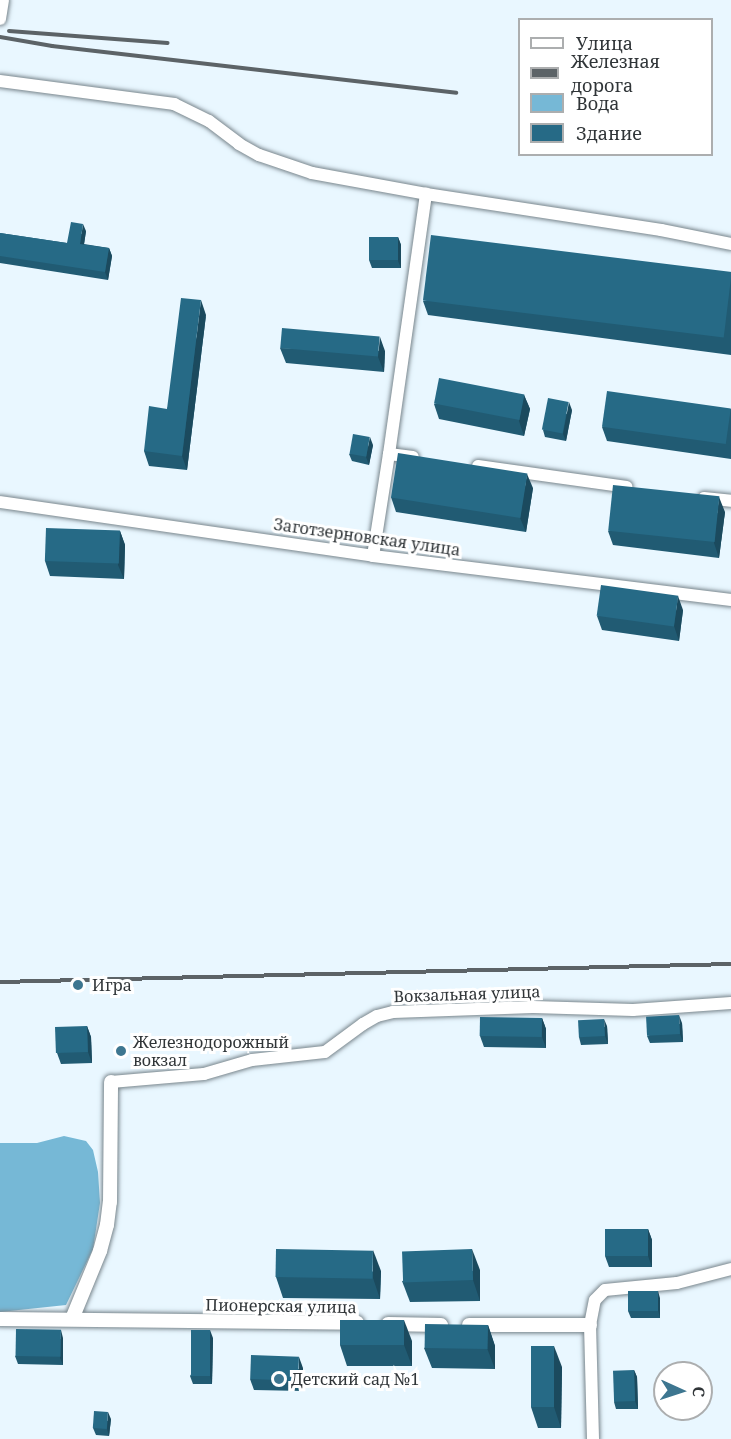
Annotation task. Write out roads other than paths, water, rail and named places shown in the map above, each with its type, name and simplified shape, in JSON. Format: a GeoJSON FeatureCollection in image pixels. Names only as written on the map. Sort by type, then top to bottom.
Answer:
{"type":"FeatureCollection","features":[{"type":"Feature","properties":{"kind":"street"},"geometry":{"type":"LineString","coordinates":[[0,19],[3,0]]}},
{"type":"Feature","properties":{"kind":"street"},"geometry":{"type":"LineString","coordinates":[[0,81],[174,104],[208,121],[239,144],[286,166],[426,194],[661,230],[731,244]]}},
{"type":"Feature","properties":{"kind":"street"},"geometry":{"type":"LineString","coordinates":[[373,556],[426,194]]}},
{"type":"Feature","properties":{"kind":"street"},"geometry":{"type":"LineString","coordinates":[[389,454],[424,459]]}},
{"type":"Feature","properties":{"kind":"street"},"geometry":{"type":"LineString","coordinates":[[459,464],[643,489]]}},
{"type":"Feature","properties":{"kind":"street"},"geometry":{"type":"LineString","coordinates":[[687,495],[731,501]]}},
{"type":"Feature","properties":{"kind":"street","name":"Заготзерновская улица"},"geometry":{"type":"LineString","coordinates":[[0,502],[373,556],[731,600]]}},
{"type":"Feature","properties":{"kind":"street","name":"Вокзальная улица"},"geometry":{"type":"LineString","coordinates":[[111,1082],[204,1074],[252,1060],[325,1052],[363,1024],[377,1016],[393,1012],[533,1007],[633,1010],[731,1003]]}},
{"type":"Feature","properties":{"kind":"street"},"geometry":{"type":"LineString","coordinates":[[72,1319],[100,1251],[107,1225],[110,1202],[111,1082]]}},
{"type":"Feature","properties":{"kind":"street"},"geometry":{"type":"LineString","coordinates":[[593,1439],[590,1325],[595,1300],[605,1290],[677,1283],[731,1269]]}},
{"type":"Feature","properties":{"kind":"street","name":"Пионерская улица"},"geometry":{"type":"LineString","coordinates":[[0,1319],[495,1326],[590,1325]]}},
{"type":"Feature","properties":{"kind":"water"},"geometry":{"type":"Polygon","coordinates":[[[64,1136],[86,1141],[93,1150],[98,1172],[100,1203],[93,1249],[66,1305],[0,1312],[0,1143],[37,1143],[64,1136]]]}},
{"type":"Feature","properties":{"kind":"railway"},"geometry":{"type":"LineString","coordinates":[[9,31],[168,43]]}},
{"type":"Feature","properties":{"kind":"railway"},"geometry":{"type":"LineString","coordinates":[[0,37],[52,46],[456,93]]}},
{"type":"Feature","properties":{"kind":"railway"},"geometry":{"type":"LineString","coordinates":[[0,982],[731,964]]}},
{"type":"Feature","properties":{"kind":"place","name":"Игра"},"geometry":{"type":"Point","coordinates":[78,985]}},
{"type":"Feature","properties":{"kind":"place","name":"Железнодорожный вокзал"},"geometry":{"type":"Point","coordinates":[121,1051]}},
{"type":"Feature","properties":{"kind":"place","name":"Детский сад №1"},"geometry":{"type":"Point","coordinates":[279,1379]}}]}
